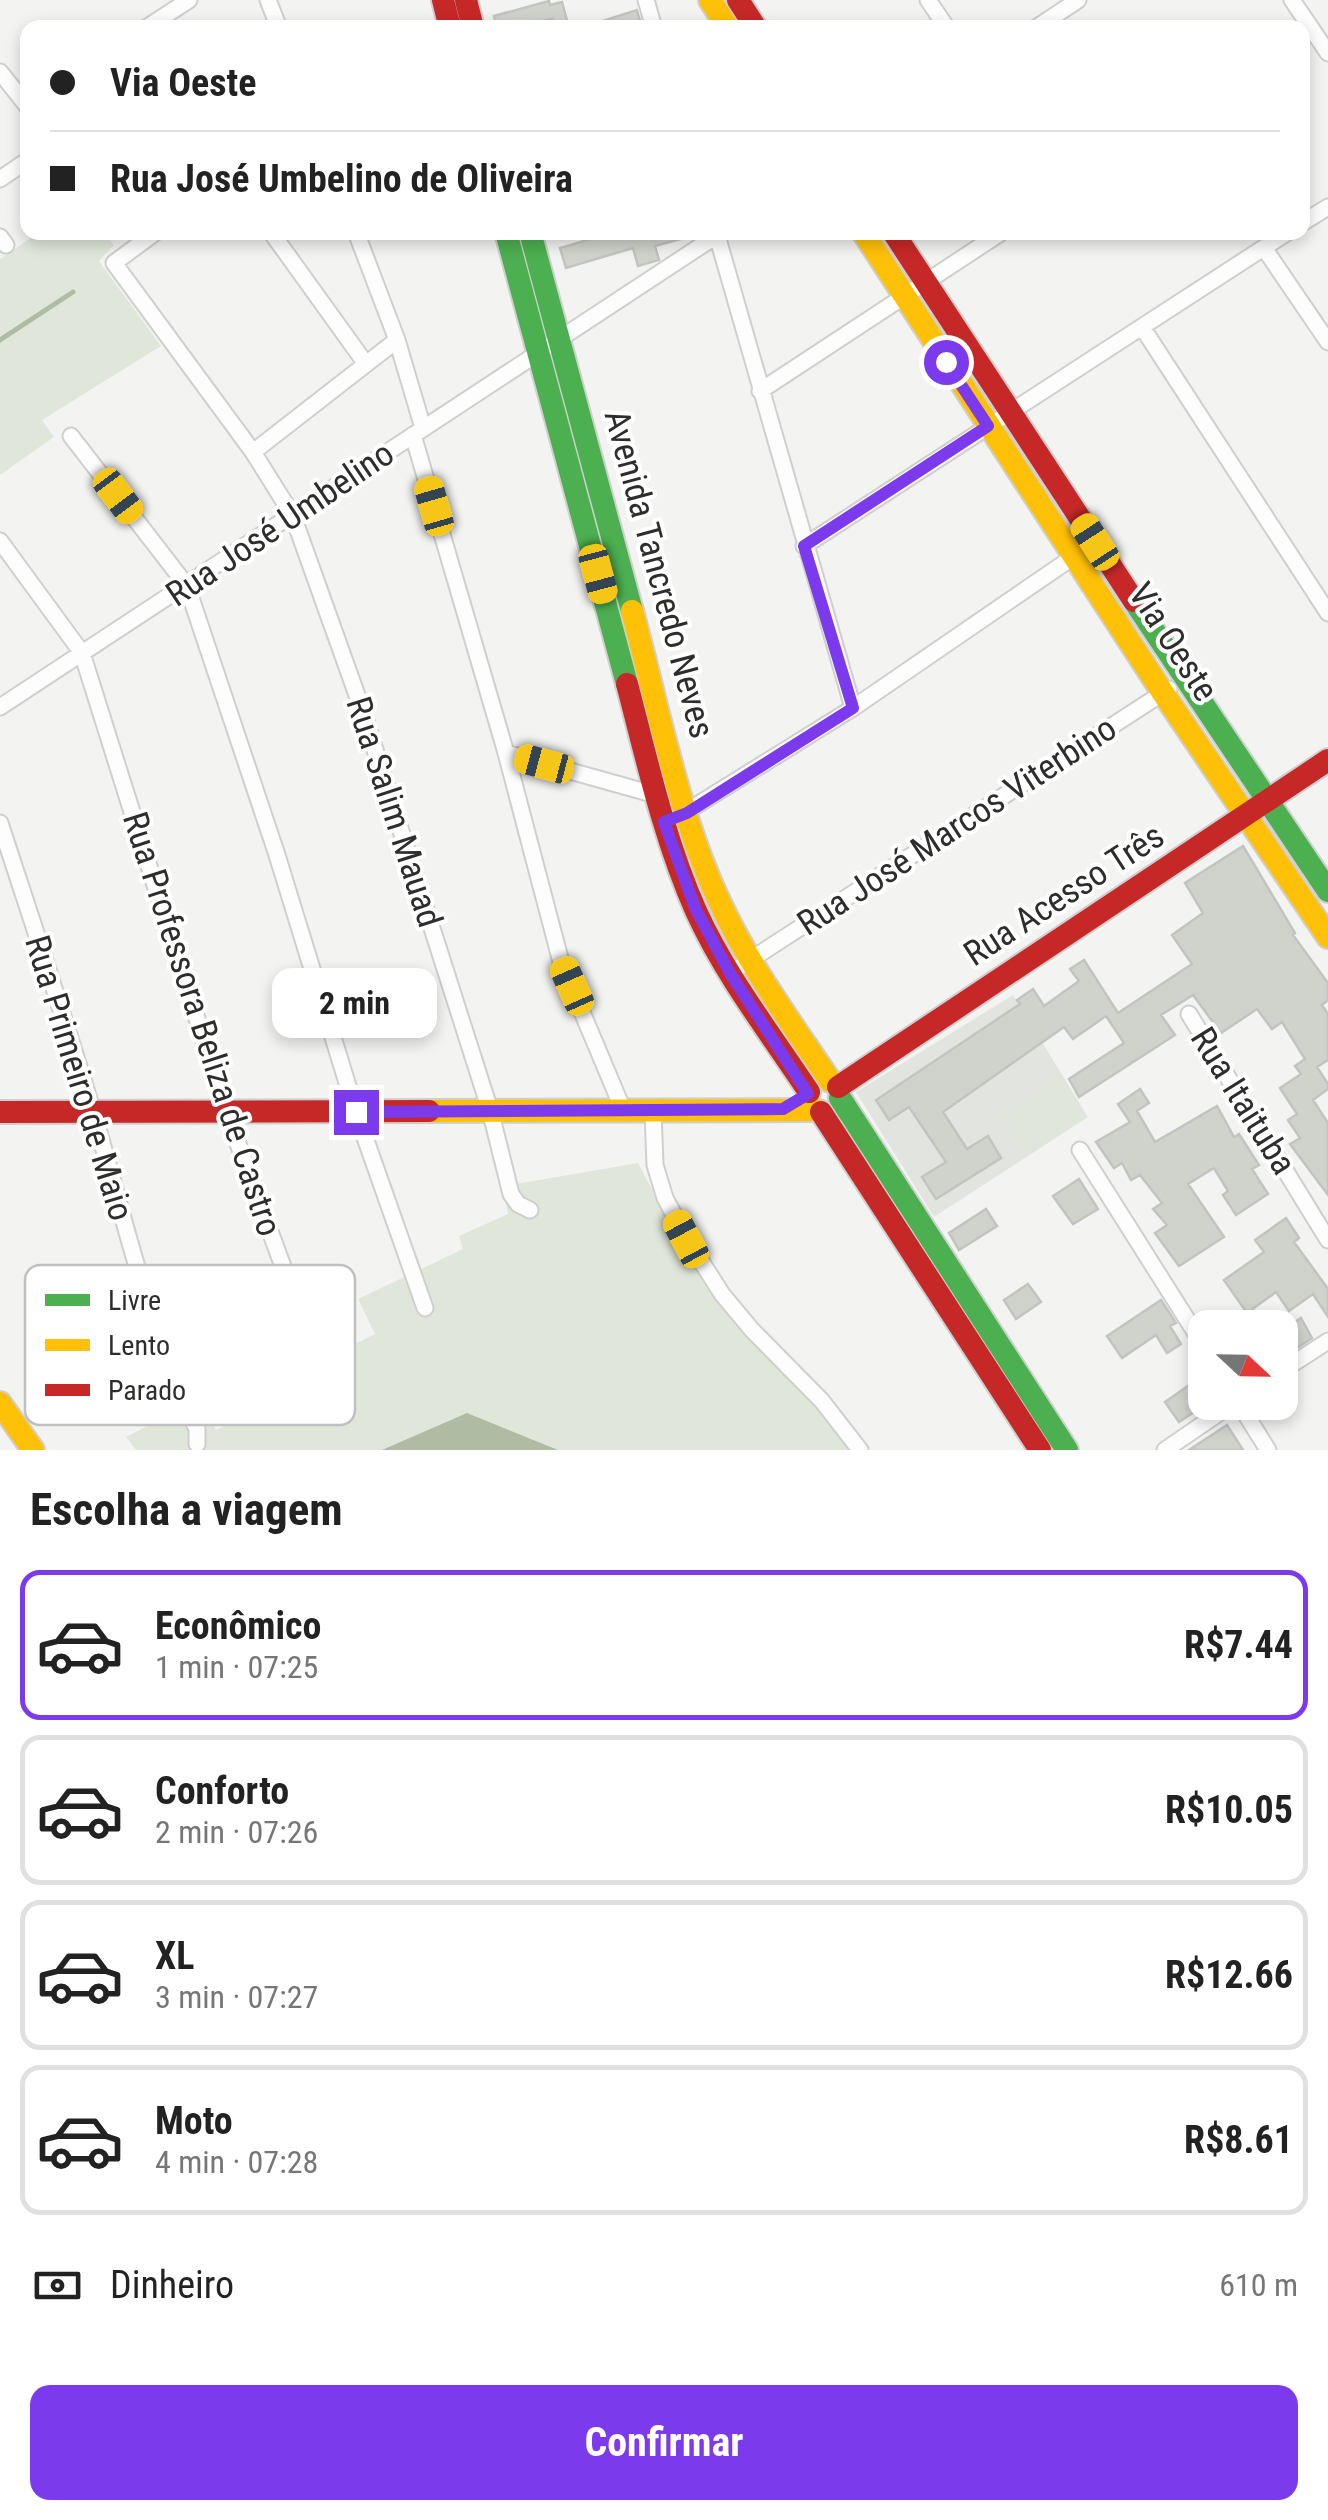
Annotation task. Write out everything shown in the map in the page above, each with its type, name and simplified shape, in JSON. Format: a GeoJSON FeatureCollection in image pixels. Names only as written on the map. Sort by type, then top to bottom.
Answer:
{"type":"FeatureCollection","features":[{"type":"Feature","properties":{"kind":"street"},"geometry":{"type":"LineString","coordinates":[[159,20],[190,0]]}},
{"type":"Feature","properties":{"kind":"street"},"geometry":{"type":"LineString","coordinates":[[1048,20],[1078,0]]}},
{"type":"Feature","properties":{"kind":"street"},"geometry":{"type":"LineString","coordinates":[[1310,35],[1328,53]]}},
{"type":"Feature","properties":{"kind":"street"},"geometry":{"type":"LineString","coordinates":[[0,72],[20,96]]}},
{"type":"Feature","properties":{"kind":"street"},"geometry":{"type":"LineString","coordinates":[[126,240],[132,248],[144,240]]}},
{"type":"Feature","properties":{"kind":"street"},"geometry":{"type":"LineString","coordinates":[[277,240],[366,364]]}},
{"type":"Feature","properties":{"kind":"street"},"geometry":{"type":"LineString","coordinates":[[359,240],[397,340],[418,432],[562,962],[624,1112]]}},
{"type":"Feature","properties":{"kind":"street","name":"Avenida Tancredo Neves"},"geometry":{"type":"LineString","coordinates":[[509,240],[550,348],[687,813],[719,902],[823,1096]]}},
{"type":"Feature","properties":{"kind":"street","name":"Avenida Tancredo Neves"},"geometry":{"type":"LineString","coordinates":[[531,240],[550,348],[656,795],[696,910],[730,973],[823,1096],[1067,1450]]}},
{"type":"Feature","properties":{"kind":"street","name":"Rua José Umbelino"},"geometry":{"type":"LineString","coordinates":[[0,706],[709,240]]}},
{"type":"Feature","properties":{"kind":"street"},"geometry":{"type":"LineString","coordinates":[[720,240],[853,708]]}},
{"type":"Feature","properties":{"kind":"street","name":"Via Oeste"},"geometry":{"type":"LineString","coordinates":[[868,240],[1162,692],[1328,937]]}},
{"type":"Feature","properties":{"kind":"street","name":"Via Oeste"},"geometry":{"type":"LineString","coordinates":[[898,240],[1328,892]]}},
{"type":"Feature","properties":{"kind":"street"},"geometry":{"type":"LineString","coordinates":[[760,391],[990,240]]}},
{"type":"Feature","properties":{"kind":"street"},"geometry":{"type":"LineString","coordinates":[[804,546],[1276,240]]}},
{"type":"Feature","properties":{"kind":"street","name":"Rua Salim Mauad"},"geometry":{"type":"LineString","coordinates":[[132,248],[114,263],[253,452],[293,516],[363,712],[490,1110],[512,1194],[518,1204],[530,1210]]}},
{"type":"Feature","properties":{"kind":"street"},"geometry":{"type":"LineString","coordinates":[[1264,248],[1328,342]]}},
{"type":"Feature","properties":{"kind":"street"},"geometry":{"type":"LineString","coordinates":[[1142,327],[1328,613]]}},
{"type":"Feature","properties":{"kind":"street"},"geometry":{"type":"LineString","coordinates":[[253,452],[397,340]]}},
{"type":"Feature","properties":{"kind":"street"},"geometry":{"type":"LineString","coordinates":[[71,436],[187,586],[277,855],[356,1112],[425,1308]]}},
{"type":"Feature","properties":{"kind":"street","name":"Rua Professora Beliza de Castro"},"geometry":{"type":"LineString","coordinates":[[0,541],[82,653],[226,1110],[283,1265]]}},
{"type":"Feature","properties":{"kind":"street"},"geometry":{"type":"LineString","coordinates":[[664,822],[687,813],[853,708],[1095,542]]}},
{"type":"Feature","properties":{"kind":"street","name":"Rua José Marcos Viterbino"},"geometry":{"type":"LineString","coordinates":[[730,973],[1185,679]]}},
{"type":"Feature","properties":{"kind":"street"},"geometry":{"type":"LineString","coordinates":[[506,754],[656,795]]}},
{"type":"Feature","properties":{"kind":"street","name":"Rua Acesso Três"},"geometry":{"type":"LineString","coordinates":[[653,1112],[783,1109],[823,1096],[1328,760]]}},
{"type":"Feature","properties":{"kind":"street","name":"Rua Primeiro de Maio"},"geometry":{"type":"LineString","coordinates":[[0,824],[92,1110],[135,1265]]}},
{"type":"Feature","properties":{"kind":"street","name":"Rua Itaituba"},"geometry":{"type":"LineString","coordinates":[[1189,1014],[1328,1240]]}},
{"type":"Feature","properties":{"kind":"street"},"geometry":{"type":"LineString","coordinates":[[0,1112],[653,1112],[655,1165],[665,1198],[686,1239],[722,1294],[822,1402],[860,1450]]}},
{"type":"Feature","properties":{"kind":"street"},"geometry":{"type":"LineString","coordinates":[[1080,1150],[1188,1321]]}},
{"type":"Feature","properties":{"kind":"street","name":"Avenida Tancredo Neves"},"geometry":{"type":"LineString","coordinates":[[887,1193],[1040,1450]]}},
{"type":"Feature","properties":{"kind":"street"},"geometry":{"type":"LineString","coordinates":[[1298,1360],[1328,1341]]}},
{"type":"Feature","properties":{"kind":"street"},"geometry":{"type":"LineString","coordinates":[[0,1404],[33,1450]]}},
{"type":"Feature","properties":{"kind":"street"},"geometry":{"type":"LineString","coordinates":[[1165,1450],[1209,1420]]}},
{"type":"Feature","properties":{"kind":"street"},"geometry":{"type":"LineString","coordinates":[[1248,1420],[1268,1450]]}},
{"type":"Feature","properties":{"kind":"street","name":"Rua Primeiro de Maio"},"geometry":{"type":"LineString","coordinates":[[195,1425],[197,1444]]}},
{"type":"Feature","properties":{"kind":"shaded area"},"geometry":{"type":"Polygon","coordinates":[[[28,240],[110,240],[114,245],[99,261],[161,346],[42,420],[54,437],[0,475],[0,259],[28,240]]]}},
{"type":"Feature","properties":{"kind":"shaded area"},"geometry":{"type":"Polygon","coordinates":[[[1013,995],[1088,1117],[934,1217],[856,1092],[1013,995]]]}},
{"type":"Feature","properties":{"kind":"shaded area"},"geometry":{"type":"Polygon","coordinates":[[[1060,1077],[1085,1116],[1027,1154],[1002,1115],[1060,1077]]]}},
{"type":"Feature","properties":{"kind":"shaded area"},"geometry":{"type":"Polygon","coordinates":[[[638,1163],[685,1252],[741,1321],[816,1399],[852,1450],[136,1450],[126,1437],[149,1425],[214,1425],[216,1430],[227,1425],[355,1425],[355,1344],[375,1334],[358,1299],[463,1249],[459,1236],[508,1214],[503,1186],[638,1163]]]}},
{"type":"Feature","properties":{"kind":"shaded area"},"geometry":{"type":"Polygon","coordinates":[[[467,1413],[558,1450],[382,1450],[467,1413]]]}},
{"type":"Feature","properties":{"kind":"building"},"geometry":{"type":"Polygon","coordinates":[[[549,1],[550,5],[562,2],[567,20],[495,20],[494,16],[549,1]]]}},
{"type":"Feature","properties":{"kind":"building"},"geometry":{"type":"Polygon","coordinates":[[[637,10],[640,20],[606,20],[637,10]]]}},
{"type":"Feature","properties":{"kind":"building"},"geometry":{"type":"Polygon","coordinates":[[[587,240],[677,240],[655,246],[659,260],[638,266],[633,248],[566,268],[560,248],[587,240]]]}},
{"type":"Feature","properties":{"kind":"building"},"geometry":{"type":"Polygon","coordinates":[[[1243,846],[1293,935],[1328,983],[1328,1000],[1322,1005],[1328,1014],[1328,1060],[1317,1067],[1328,1089],[1313,1100],[1328,1123],[1328,1195],[1290,1144],[1300,1138],[1288,1120],[1297,1114],[1280,1088],[1301,1074],[1295,1066],[1305,1059],[1282,1022],[1272,1029],[1257,1009],[1221,1033],[1193,995],[1161,1015],[1175,1035],[1079,1097],[1069,1079],[1124,1043],[1106,1016],[1073,1039],[1064,1027],[943,1112],[967,1149],[988,1136],[1001,1158],[936,1199],[922,1177],[946,1162],[909,1107],[889,1120],[876,1100],[1020,1004],[1017,1000],[1033,989],[1044,1006],[1079,981],[1070,969],[1084,960],[1118,1013],[1192,964],[1172,935],[1203,913],[1185,883],[1243,846]]]}},
{"type":"Feature","properties":{"kind":"building"},"geometry":{"type":"Polygon","coordinates":[[[1140,1089],[1149,1103],[1137,1111],[1155,1142],[1217,1106],[1234,1137],[1239,1134],[1259,1165],[1252,1169],[1268,1194],[1236,1215],[1223,1195],[1228,1191],[1214,1168],[1188,1184],[1224,1237],[1179,1266],[1155,1233],[1167,1225],[1153,1209],[1162,1203],[1140,1175],[1131,1180],[1122,1163],[1114,1168],[1096,1142],[1130,1122],[1118,1104],[1140,1089]]]}},
{"type":"Feature","properties":{"kind":"building"},"geometry":{"type":"Polygon","coordinates":[[[1079,1179],[1098,1209],[1073,1224],[1053,1196],[1079,1179]]]}},
{"type":"Feature","properties":{"kind":"building"},"geometry":{"type":"Polygon","coordinates":[[[986,1209],[997,1226],[959,1250],[949,1233],[986,1209]]]}},
{"type":"Feature","properties":{"kind":"building"},"geometry":{"type":"Polygon","coordinates":[[[1286,1218],[1299,1238],[1294,1242],[1328,1289],[1328,1317],[1313,1294],[1288,1310],[1276,1292],[1251,1310],[1245,1310],[1224,1280],[1264,1252],[1255,1240],[1286,1218]]]}},
{"type":"Feature","properties":{"kind":"building"},"geometry":{"type":"Polygon","coordinates":[[[1028,1284],[1041,1302],[1016,1319],[1004,1300],[1028,1284]]]}},
{"type":"Feature","properties":{"kind":"building"},"geometry":{"type":"Polygon","coordinates":[[[1161,1300],[1176,1323],[1170,1326],[1181,1344],[1167,1353],[1156,1335],[1122,1358],[1107,1336],[1161,1300]]]}},
{"type":"Feature","properties":{"kind":"building"},"geometry":{"type":"Polygon","coordinates":[[[1301,1318],[1312,1338],[1298,1347],[1301,1318]]]}},
{"type":"Feature","properties":{"kind":"building"},"geometry":{"type":"Polygon","coordinates":[[[1188,1386],[1188,1416],[1179,1422],[1165,1402],[1188,1386]]]}},
{"type":"Feature","properties":{"kind":"building"},"geometry":{"type":"Polygon","coordinates":[[[1227,1425],[1243,1450],[1189,1450],[1227,1425]]]}},
{"type":"Feature","properties":{"kind":"waterway"},"geometry":{"type":"LineString","coordinates":[[0,340],[73,292]]}},
{"type":"Feature","properties":{"kind":"traffic: fast"},"geometry":{"type":"LineString","coordinates":[[508,240],[627,684]]}},
{"type":"Feature","properties":{"kind":"traffic: fast"},"geometry":{"type":"LineString","coordinates":[[532,240],[632,611]]}},
{"type":"Feature","properties":{"kind":"traffic: fast"},"geometry":{"type":"LineString","coordinates":[[1134,601],[1328,891]]}},
{"type":"Feature","properties":{"kind":"traffic: fast"},"geometry":{"type":"LineString","coordinates":[[840,1098],[1067,1450]]}},
{"type":"Feature","properties":{"kind":"traffic: slow"},"geometry":{"type":"LineString","coordinates":[[710,0],[723,20]]}},
{"type":"Feature","properties":{"kind":"traffic: slow"},"geometry":{"type":"LineString","coordinates":[[868,240],[1163,693],[1328,937]]}},
{"type":"Feature","properties":{"kind":"traffic: slow"},"geometry":{"type":"LineString","coordinates":[[632,611],[670,760],[706,871],[745,951],[830,1081]]}},
{"type":"Feature","properties":{"kind":"traffic: slow"},"geometry":{"type":"LineString","coordinates":[[429,1111],[816,1110]]}},
{"type":"Feature","properties":{"kind":"traffic: slow"},"geometry":{"type":"LineString","coordinates":[[0,1403],[33,1450]]}},
{"type":"Feature","properties":{"kind":"traffic: jam"},"geometry":{"type":"LineString","coordinates":[[443,0],[448,20]]}},
{"type":"Feature","properties":{"kind":"traffic: jam"},"geometry":{"type":"LineString","coordinates":[[466,0],[471,20]]}},
{"type":"Feature","properties":{"kind":"traffic: jam"},"geometry":{"type":"LineString","coordinates":[[738,0],[751,20]]}},
{"type":"Feature","properties":{"kind":"traffic: jam"},"geometry":{"type":"LineString","coordinates":[[898,240],[1134,601]]}},
{"type":"Feature","properties":{"kind":"traffic: jam"},"geometry":{"type":"LineString","coordinates":[[627,684],[665,828],[696,911],[734,981],[809,1092]]}},
{"type":"Feature","properties":{"kind":"traffic: jam"},"geometry":{"type":"LineString","coordinates":[[838,1087],[1328,760]]}},
{"type":"Feature","properties":{"kind":"traffic: jam"},"geometry":{"type":"LineString","coordinates":[[0,1112],[429,1111]]}},
{"type":"Feature","properties":{"kind":"traffic: jam"},"geometry":{"type":"LineString","coordinates":[[821,1112],[1040,1450]]}},
{"type":"Feature","properties":{"kind":"route"},"geometry":{"type":"LineString","coordinates":[[356,1112],[783,1109],[808,1094],[730,973],[696,910],[664,822],[687,813],[853,708],[804,546],[988,426],[946,362]]}}]}
